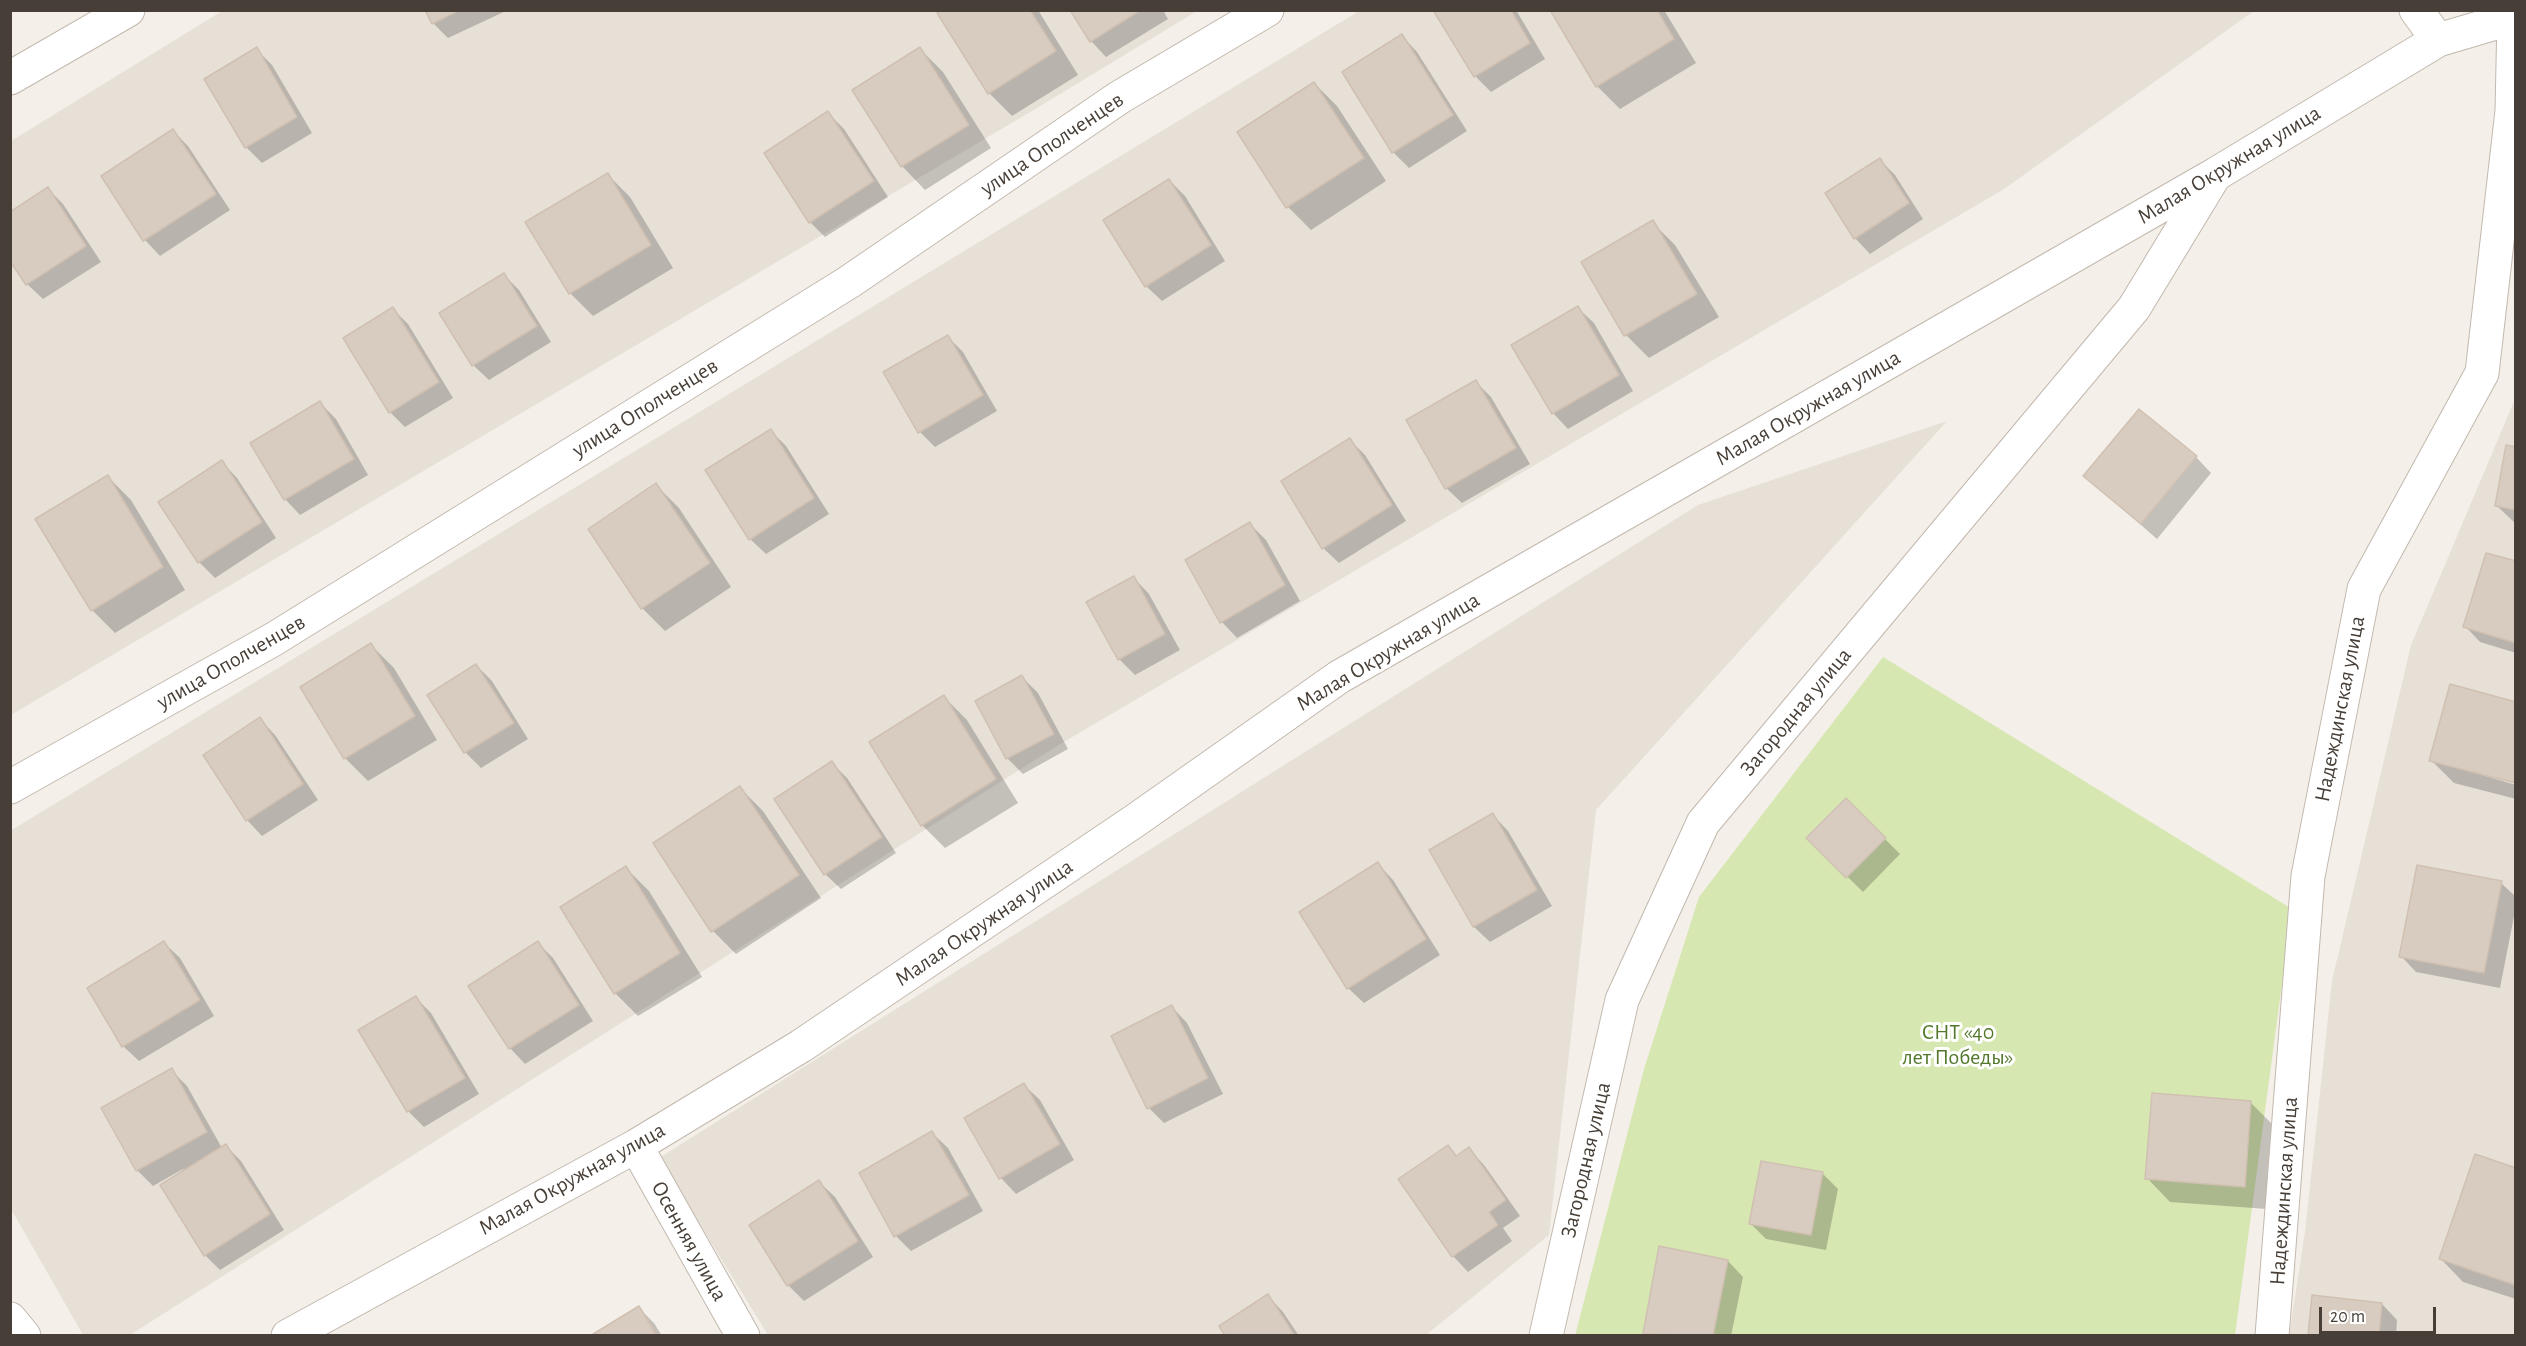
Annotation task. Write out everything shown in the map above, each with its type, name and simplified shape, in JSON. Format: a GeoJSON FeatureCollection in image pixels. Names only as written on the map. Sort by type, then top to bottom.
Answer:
{"type":"FeatureCollection","features":[{"type":"Feature","properties":{"kind":"street"},"geometry":{"type":"LineString","coordinates":[[10,78],[128,10]]}},
{"type":"Feature","properties":{"kind":"street","name":"улица Ополченцев"},"geometry":{"type":"LineString","coordinates":[[10,787],[294,627],[849,282],[1120,97],[1268,10]]}},
{"type":"Feature","properties":{"kind":"street"},"geometry":{"type":"LineString","coordinates":[[2416,10],[2438,40]]}},
{"type":"Feature","properties":{"kind":"street","name":"Малая Окружная улица"},"geometry":{"type":"LineString","coordinates":[[288,1335],[636,1146],[801,1046],[1136,820],[1340,677],[2216,174],[2438,40],[2515,17]]}},
{"type":"Feature","properties":{"kind":"street","name":"Надеждинская улица"},"geometry":{"type":"LineString","coordinates":[[2272,1335],[2308,876],[2364,589],[2482,373],[2514,112],[2515,17]]}},
{"type":"Feature","properties":{"kind":"street","name":"Загородная улица"},"geometry":{"type":"LineString","coordinates":[[1546,1335],[1622,1000],[1703,823],[2134,308],[2216,174]]}},
{"type":"Feature","properties":{"kind":"street","name":"Осенняя улица"},"geometry":{"type":"LineString","coordinates":[[636,1146],[743,1335]]}},
{"type":"Feature","properties":{"kind":"street"},"geometry":{"type":"LineString","coordinates":[[10,1318],[24,1335]]}},
{"type":"Feature","properties":{"kind":"shaded area"},"geometry":{"type":"Polygon","coordinates":[[[222,11],[1197,11],[11,715],[11,141],[222,11]]]}},
{"type":"Feature","properties":{"kind":"shaded area"},"geometry":{"type":"Polygon","coordinates":[[[1359,11],[2254,11],[2004,189],[1057,746],[130,1335],[83,1335],[11,1209],[10,831],[1359,11]]]}},
{"type":"Feature","properties":{"kind":"shaded area"},"geometry":{"type":"Polygon","coordinates":[[[2515,399],[2515,1335],[2289,1336],[2305,1232],[2332,981],[2411,645],[2515,399]]]}},
{"type":"Feature","properties":{"kind":"shaded area"},"geometry":{"type":"Polygon","coordinates":[[[1947,421],[1596,810],[1549,1235],[1426,1335],[768,1335],[659,1158],[1698,505],[1947,421]]]}},
{"type":"Feature","properties":{"kind":"green space","name":"СНТ «40 лет Победы»"},"geometry":{"type":"Polygon","coordinates":[[[1883,657],[2292,909],[2235,1335],[1575,1336],[1644,1069],[1699,897],[1883,657]]]}},
{"type":"Feature","properties":{"kind":"building"},"geometry":{"type":"Polygon","coordinates":[[[425,10],[460,10],[432,24],[425,10]]]}},
{"type":"Feature","properties":{"kind":"building"},"geometry":{"type":"Polygon","coordinates":[[[941,10],[1030,10],[1056,51],[988,94],[937,13],[941,10]]]}},
{"type":"Feature","properties":{"kind":"building"},"geometry":{"type":"Polygon","coordinates":[[[1070,10],[1141,10],[1090,42],[1070,10]]]}},
{"type":"Feature","properties":{"kind":"building"},"geometry":{"type":"Polygon","coordinates":[[[1433,10],[1511,10],[1530,43],[1474,77],[1433,10]]]}},
{"type":"Feature","properties":{"kind":"building"},"geometry":{"type":"Polygon","coordinates":[[[1550,10],[1657,10],[1674,39],[1596,87],[1550,10]]]}},
{"type":"Feature","properties":{"kind":"building"},"geometry":{"type":"Polygon","coordinates":[[[1402,34],[1453,115],[1392,153],[1342,72],[1402,34]]]}},
{"type":"Feature","properties":{"kind":"building"},"geometry":{"type":"Polygon","coordinates":[[[257,47],[297,117],[245,148],[204,79],[257,47]]]}},
{"type":"Feature","properties":{"kind":"building"},"geometry":{"type":"Polygon","coordinates":[[[920,47],[969,125],[901,167],[852,90],[920,47]]]}},
{"type":"Feature","properties":{"kind":"building"},"geometry":{"type":"Polygon","coordinates":[[[1314,82],[1364,158],[1286,208],[1237,132],[1314,82]]]}},
{"type":"Feature","properties":{"kind":"building"},"geometry":{"type":"Polygon","coordinates":[[[828,111],[874,181],[809,223],[764,153],[828,111]]]}},
{"type":"Feature","properties":{"kind":"building"},"geometry":{"type":"Polygon","coordinates":[[[173,129],[216,194],[143,241],[101,176],[173,129]]]}},
{"type":"Feature","properties":{"kind":"building"},"geometry":{"type":"Polygon","coordinates":[[[1880,158],[1909,203],[1854,239],[1825,193],[1880,158]]]}},
{"type":"Feature","properties":{"kind":"building"},"geometry":{"type":"Polygon","coordinates":[[[608,173],[651,245],[569,294],[525,222],[608,173]]]}},
{"type":"Feature","properties":{"kind":"building"},"geometry":{"type":"Polygon","coordinates":[[[1169,179],[1211,245],[1145,287],[1103,220],[1169,179]]]}},
{"type":"Feature","properties":{"kind":"building"},"geometry":{"type":"Polygon","coordinates":[[[48,187],[86,246],[26,285],[10,261],[10,212],[48,187]]]}},
{"type":"Feature","properties":{"kind":"building"},"geometry":{"type":"Polygon","coordinates":[[[1653,220],[1697,294],[1624,336],[1581,262],[1653,220]]]}},
{"type":"Feature","properties":{"kind":"building"},"geometry":{"type":"Polygon","coordinates":[[[504,273],[537,326],[472,366],[439,313],[504,273]]]}},
{"type":"Feature","properties":{"kind":"building"},"geometry":{"type":"Polygon","coordinates":[[[1578,306],[1619,375],[1552,414],[1511,345],[1578,306]]]}},
{"type":"Feature","properties":{"kind":"building"},"geometry":{"type":"Polygon","coordinates":[[[393,307],[439,382],[389,413],[343,338],[393,307]]]}},
{"type":"Feature","properties":{"kind":"building"},"geometry":{"type":"Polygon","coordinates":[[[948,335],[983,395],[918,433],[883,372],[948,335]]]}},
{"type":"Feature","properties":{"kind":"building"},"geometry":{"type":"Polygon","coordinates":[[[1476,380],[1516,448],[1445,489],[1406,420],[1476,380]]]}},
{"type":"Feature","properties":{"kind":"building"},"geometry":{"type":"Polygon","coordinates":[[[320,401],[354,459],[284,500],[250,443],[320,401]]]}},
{"type":"Feature","properties":{"kind":"building"},"geometry":{"type":"Polygon","coordinates":[[[2139,409],[2197,456],[2141,524],[2083,476],[2139,409]]]}},
{"type":"Feature","properties":{"kind":"building"},"geometry":{"type":"Polygon","coordinates":[[[771,429],[814,498],[749,540],[705,470],[771,429]]]}},
{"type":"Feature","properties":{"kind":"building"},"geometry":{"type":"Polygon","coordinates":[[[1350,438],[1392,505],[1322,549],[1281,481],[1350,438]]]}},
{"type":"Feature","properties":{"kind":"building"},"geometry":{"type":"Polygon","coordinates":[[[2506,445],[2516,447],[2516,510],[2495,506],[2506,445]]]}},
{"type":"Feature","properties":{"kind":"building"},"geometry":{"type":"Polygon","coordinates":[[[222,460],[262,522],[198,563],[158,502],[222,460]]]}},
{"type":"Feature","properties":{"kind":"building"},"geometry":{"type":"Polygon","coordinates":[[[108,475],[163,567],[91,611],[35,519],[108,475]]]}},
{"type":"Feature","properties":{"kind":"building"},"geometry":{"type":"Polygon","coordinates":[[[656,483],[710,563],[641,609],[588,529],[656,483]]]}},
{"type":"Feature","properties":{"kind":"building"},"geometry":{"type":"Polygon","coordinates":[[[1250,522],[1285,585],[1220,623],[1185,560],[1250,522]]]}},
{"type":"Feature","properties":{"kind":"building"},"geometry":{"type":"Polygon","coordinates":[[[2486,553],[2516,561],[2516,643],[2463,627],[2486,553]]]}},
{"type":"Feature","properties":{"kind":"building"},"geometry":{"type":"Polygon","coordinates":[[[1134,576],[1165,634],[1118,660],[1086,602],[1134,576]]]}},
{"type":"Feature","properties":{"kind":"building"},"geometry":{"type":"Polygon","coordinates":[[[371,643],[415,716],[344,759],[300,687],[371,643]]]}},
{"type":"Feature","properties":{"kind":"building"},"geometry":{"type":"Polygon","coordinates":[[[476,664],[514,723],[464,753],[427,695],[476,664]]]}},
{"type":"Feature","properties":{"kind":"building"},"geometry":{"type":"Polygon","coordinates":[[[1022,675],[1054,734],[1006,759],[975,701],[1022,675]]]}},
{"type":"Feature","properties":{"kind":"building"},"geometry":{"type":"Polygon","coordinates":[[[2450,684],[2516,702],[2516,783],[2429,761],[2450,684]]]}},
{"type":"Feature","properties":{"kind":"building"},"geometry":{"type":"Polygon","coordinates":[[[944,695],[996,779],[921,826],[869,742],[944,695]]]}},
{"type":"Feature","properties":{"kind":"building"},"geometry":{"type":"Polygon","coordinates":[[[260,717],[303,784],[246,821],[203,755],[260,717]]]}},
{"type":"Feature","properties":{"kind":"building"},"geometry":{"type":"Polygon","coordinates":[[[832,761],[882,837],[824,875],[774,799],[832,761]]]}},
{"type":"Feature","properties":{"kind":"building"},"geometry":{"type":"Polygon","coordinates":[[[740,786],[799,875],[711,932],[653,843],[740,786]]]}},
{"type":"Feature","properties":{"kind":"building"},"geometry":{"type":"Polygon","coordinates":[[[1846,798],[1886,838],[1846,878],[1806,838],[1846,798]]]}},
{"type":"Feature","properties":{"kind":"building"},"geometry":{"type":"Polygon","coordinates":[[[1493,813],[1537,890],[1473,927],[1429,850],[1493,813]]]}},
{"type":"Feature","properties":{"kind":"building"},"geometry":{"type":"Polygon","coordinates":[[[1378,862],[1426,939],[1347,989],[1299,912],[1378,862]]]}},
{"type":"Feature","properties":{"kind":"building"},"geometry":{"type":"Polygon","coordinates":[[[2417,865],[2502,881],[2484,973],[2399,957],[2417,865]]]}},
{"type":"Feature","properties":{"kind":"building"},"geometry":{"type":"Polygon","coordinates":[[[626,866],[680,953],[614,994],[560,907],[626,866]]]}},
{"type":"Feature","properties":{"kind":"building"},"geometry":{"type":"Polygon","coordinates":[[[164,941],[200,1000],[122,1047],[87,988],[164,941]]]}},
{"type":"Feature","properties":{"kind":"building"},"geometry":{"type":"Polygon","coordinates":[[[538,941],[579,1005],[509,1049],[468,986],[538,941]]]}},
{"type":"Feature","properties":{"kind":"building"},"geometry":{"type":"Polygon","coordinates":[[[416,996],[465,1078],[407,1112],[358,1030],[416,996]]]}},
{"type":"Feature","properties":{"kind":"building"},"geometry":{"type":"Polygon","coordinates":[[[1172,1005],[1208,1078],[1147,1109],[1111,1036],[1172,1005]]]}},
{"type":"Feature","properties":{"kind":"building"},"geometry":{"type":"Polygon","coordinates":[[[172,1068],[207,1132],[136,1171],[101,1108],[172,1068]]]}},
{"type":"Feature","properties":{"kind":"building"},"geometry":{"type":"Polygon","coordinates":[[[1024,1083],[1060,1144],[999,1179],[964,1118],[1024,1083]]]}},
{"type":"Feature","properties":{"kind":"building"},"geometry":{"type":"Polygon","coordinates":[[[2152,1093],[2251,1101],[2245,1187],[2145,1179],[2152,1093]]]}},
{"type":"Feature","properties":{"kind":"building"},"geometry":{"type":"Polygon","coordinates":[[[932,1131],[969,1195],[894,1237],[859,1173],[932,1131]]]}},
{"type":"Feature","properties":{"kind":"building"},"geometry":{"type":"Polygon","coordinates":[[[226,1144],[270,1214],[204,1256],[160,1185],[226,1144]]]}},
{"type":"Feature","properties":{"kind":"building"},"geometry":{"type":"Polygon","coordinates":[[[1448,1145],[1456,1156],[1469,1147],[1506,1200],[1489,1212],[1498,1225],[1452,1257],[1398,1179],[1448,1145]]]}},
{"type":"Feature","properties":{"kind":"building"},"geometry":{"type":"Polygon","coordinates":[[[2475,1154],[2516,1168],[2515,1285],[2439,1259],[2475,1154]]]}},
{"type":"Feature","properties":{"kind":"building"},"geometry":{"type":"Polygon","coordinates":[[[1761,1161],[1823,1172],[1811,1235],[1749,1224],[1761,1161]]]}},
{"type":"Feature","properties":{"kind":"building"},"geometry":{"type":"Polygon","coordinates":[[[819,1180],[858,1241],[787,1286],[749,1225],[819,1180]]]}},
{"type":"Feature","properties":{"kind":"building"},"geometry":{"type":"Polygon","coordinates":[[[1659,1246],[1728,1260],[1713,1336],[1643,1334],[1659,1246]]]}},
{"type":"Feature","properties":{"kind":"building"},"geometry":{"type":"Polygon","coordinates":[[[1268,1294],[1295,1336],[1225,1336],[1219,1326],[1268,1294]]]}},
{"type":"Feature","properties":{"kind":"building"},"geometry":{"type":"Polygon","coordinates":[[[2312,1295],[2382,1303],[2379,1336],[2308,1336],[2312,1295]]]}},
{"type":"Feature","properties":{"kind":"building"},"geometry":{"type":"Polygon","coordinates":[[[639,1306],[657,1336],[590,1336],[639,1306]]]}}]}
